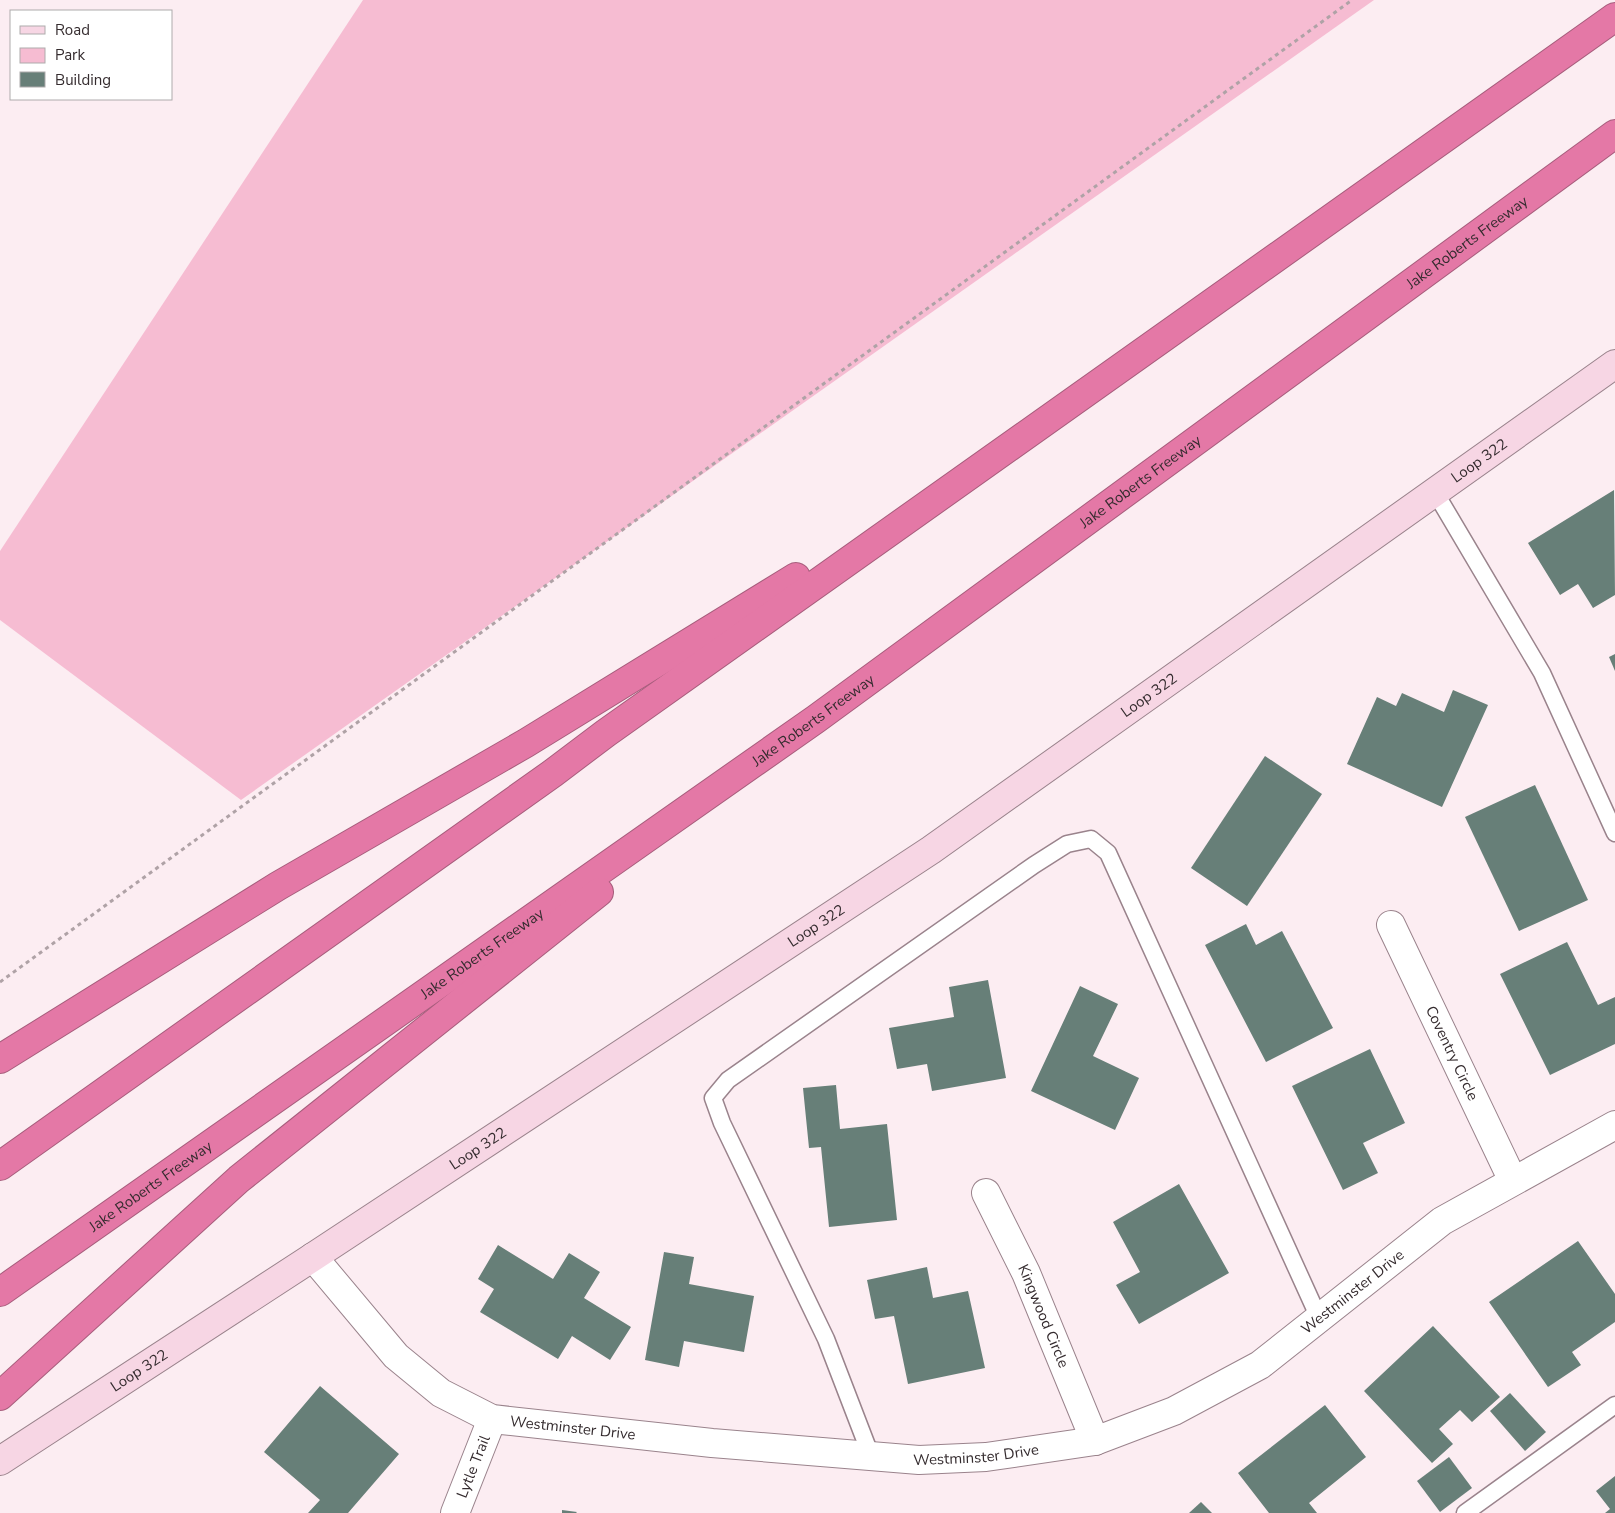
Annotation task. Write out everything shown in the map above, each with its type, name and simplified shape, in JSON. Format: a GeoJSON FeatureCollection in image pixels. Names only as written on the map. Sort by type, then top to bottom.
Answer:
{"type":"FeatureCollection","features":[{"type":"Feature","properties":{"kind":"highway"},"geometry":{"type":"LineString","coordinates":[[0,1166],[545,779],[606,732],[1615,17]]}},
{"type":"Feature","properties":{"kind":"highway","name":"Jake Roberts Freeway"},"geometry":{"type":"LineString","coordinates":[[0,1292],[816,719],[1615,134]]}},
{"type":"Feature","properties":{"kind":"highway"},"geometry":{"type":"LineString","coordinates":[[0,1060],[278,886],[526,743],[1012,444]]}},
{"type":"Feature","properties":{"kind":"highway"},"geometry":{"type":"LineString","coordinates":[[0,1396],[239,1179],[816,719]]}},
{"type":"Feature","properties":{"kind":"main road","name":"Loop 322"},"geometry":{"type":"LineString","coordinates":[[0,1461],[931,850],[1615,364]]}},
{"type":"Feature","properties":{"kind":"street","name":"Coventry Circle"},"geometry":{"type":"LineString","coordinates":[[1391,925],[1513,1181]]}},
{"type":"Feature","properties":{"kind":"street","name":"Westminster Drive"},"geometry":{"type":"LineString","coordinates":[[313,1257],[396,1356],[441,1394],[492,1419],[712,1443],[919,1460],[986,1457],[1095,1441],[1174,1411],[1260,1365],[1442,1221],[1615,1125]]}},
{"type":"Feature","properties":{"kind":"street","name":"Kingwood Circle"},"geometry":{"type":"LineString","coordinates":[[986,1193],[1026,1273],[1095,1441]]}},
{"type":"Feature","properties":{"kind":"street","name":"Lytle Trail"},"geometry":{"type":"LineString","coordinates":[[455,1513],[492,1419]]}},
{"type":"Feature","properties":{"kind":"lane"},"geometry":{"type":"LineString","coordinates":[[1435,492],[1542,673],[1615,833]]}},
{"type":"Feature","properties":{"kind":"lane"},"geometry":{"type":"LineString","coordinates":[[872,1456],[826,1339],[722,1123],[713,1098],[728,1080],[1026,870],[1067,844],[1091,839],[1108,853],[1319,1318]]}},
{"type":"Feature","properties":{"kind":"lane"},"geometry":{"type":"LineString","coordinates":[[1465,1513],[1615,1405]]}},
{"type":"Feature","properties":{"kind":"path"},"geometry":{"type":"LineString","coordinates":[[0,982],[1352,0]]}},
{"type":"Feature","properties":{"kind":"green space"},"geometry":{"type":"Polygon","coordinates":[[[363,0],[1374,0],[241,800],[0,620],[0,551],[363,0]]]}},
{"type":"Feature","properties":{"kind":"building"},"geometry":{"type":"Polygon","coordinates":[[[1614,490],[1615,595],[1593,608],[1578,584],[1560,595],[1528,543],[1614,490]]]}},
{"type":"Feature","properties":{"kind":"building"},"geometry":{"type":"Polygon","coordinates":[[[1615,654],[1615,671],[1609,657],[1615,654]]]}},
{"type":"Feature","properties":{"kind":"building"},"geometry":{"type":"Polygon","coordinates":[[[1453,690],[1488,705],[1442,807],[1347,764],[1377,697],[1396,706],[1402,693],[1444,712],[1453,690]]]}},
{"type":"Feature","properties":{"kind":"building"},"geometry":{"type":"Polygon","coordinates":[[[1265,756],[1322,794],[1247,906],[1191,868],[1265,756]]]}},
{"type":"Feature","properties":{"kind":"building"},"geometry":{"type":"Polygon","coordinates":[[[1535,785],[1588,900],[1519,931],[1465,817],[1535,785]]]}},
{"type":"Feature","properties":{"kind":"building"},"geometry":{"type":"Polygon","coordinates":[[[1246,924],[1256,945],[1282,931],[1333,1028],[1266,1062],[1205,945],[1246,924]]]}},
{"type":"Feature","properties":{"kind":"building"},"geometry":{"type":"Polygon","coordinates":[[[1567,942],[1598,1005],[1615,997],[1615,1044],[1550,1075],[1500,974],[1567,942]]]}},
{"type":"Feature","properties":{"kind":"building"},"geometry":{"type":"Polygon","coordinates":[[[988,980],[1006,1078],[932,1091],[927,1064],[897,1069],[889,1028],[954,1017],[949,987],[988,980]]]}},
{"type":"Feature","properties":{"kind":"building"},"geometry":{"type":"Polygon","coordinates":[[[1080,986],[1118,1004],[1093,1056],[1139,1078],[1115,1130],[1031,1091],[1080,986]]]}},
{"type":"Feature","properties":{"kind":"building"},"geometry":{"type":"Polygon","coordinates":[[[1370,1049],[1405,1123],[1363,1143],[1378,1173],[1343,1190],[1292,1086],[1370,1049]]]}},
{"type":"Feature","properties":{"kind":"building"},"geometry":{"type":"Polygon","coordinates":[[[836,1085],[840,1129],[887,1124],[897,1220],[829,1227],[821,1147],[809,1148],[803,1088],[836,1085]]]}},
{"type":"Feature","properties":{"kind":"building"},"geometry":{"type":"Polygon","coordinates":[[[1179,1184],[1229,1273],[1139,1324],[1116,1285],[1140,1272],[1113,1222],[1179,1184]]]}},
{"type":"Feature","properties":{"kind":"building"},"geometry":{"type":"Polygon","coordinates":[[[1578,1241],[1615,1294],[1615,1322],[1572,1352],[1581,1365],[1548,1387],[1489,1302],[1578,1241]]]}},
{"type":"Feature","properties":{"kind":"building"},"geometry":{"type":"Polygon","coordinates":[[[498,1245],[553,1279],[569,1253],[600,1272],[584,1298],[631,1327],[610,1360],[572,1336],[558,1359],[480,1312],[494,1289],[478,1279],[498,1245]]]}},
{"type":"Feature","properties":{"kind":"building"},"geometry":{"type":"Polygon","coordinates":[[[664,1252],[694,1257],[689,1284],[754,1296],[744,1352],[684,1341],[679,1367],[645,1360],[664,1252]]]}},
{"type":"Feature","properties":{"kind":"building"},"geometry":{"type":"Polygon","coordinates":[[[927,1267],[933,1298],[968,1291],[985,1368],[908,1384],[894,1316],[875,1319],[867,1280],[927,1267]]]}},
{"type":"Feature","properties":{"kind":"building"},"geometry":{"type":"Polygon","coordinates":[[[1433,1326],[1500,1397],[1472,1422],[1460,1410],[1439,1429],[1453,1444],[1432,1463],[1364,1391],[1433,1326]]]}},
{"type":"Feature","properties":{"kind":"building"},"geometry":{"type":"Polygon","coordinates":[[[320,1386],[399,1454],[348,1513],[308,1513],[320,1500],[264,1452],[320,1386]]]}},
{"type":"Feature","properties":{"kind":"building"},"geometry":{"type":"Polygon","coordinates":[[[1510,1393],[1546,1432],[1525,1451],[1490,1411],[1510,1393]]]}},
{"type":"Feature","properties":{"kind":"building"},"geometry":{"type":"Polygon","coordinates":[[[1325,1405],[1366,1457],[1309,1503],[1317,1513],[1269,1513],[1238,1473],[1325,1405]]]}},
{"type":"Feature","properties":{"kind":"building"},"geometry":{"type":"Polygon","coordinates":[[[1449,1457],[1472,1488],[1440,1512],[1417,1481],[1449,1457]]]}},
{"type":"Feature","properties":{"kind":"building"},"geometry":{"type":"Polygon","coordinates":[[[1615,1476],[1615,1513],[1605,1513],[1610,1509],[1596,1491],[1615,1476]]]}},
{"type":"Feature","properties":{"kind":"building"},"geometry":{"type":"Polygon","coordinates":[[[1201,1502],[1212,1513],[1189,1513],[1201,1502]]]}},
{"type":"Feature","properties":{"kind":"building"},"geometry":{"type":"Polygon","coordinates":[[[562,1510],[577,1512],[562,1513],[562,1510]]]}}]}
